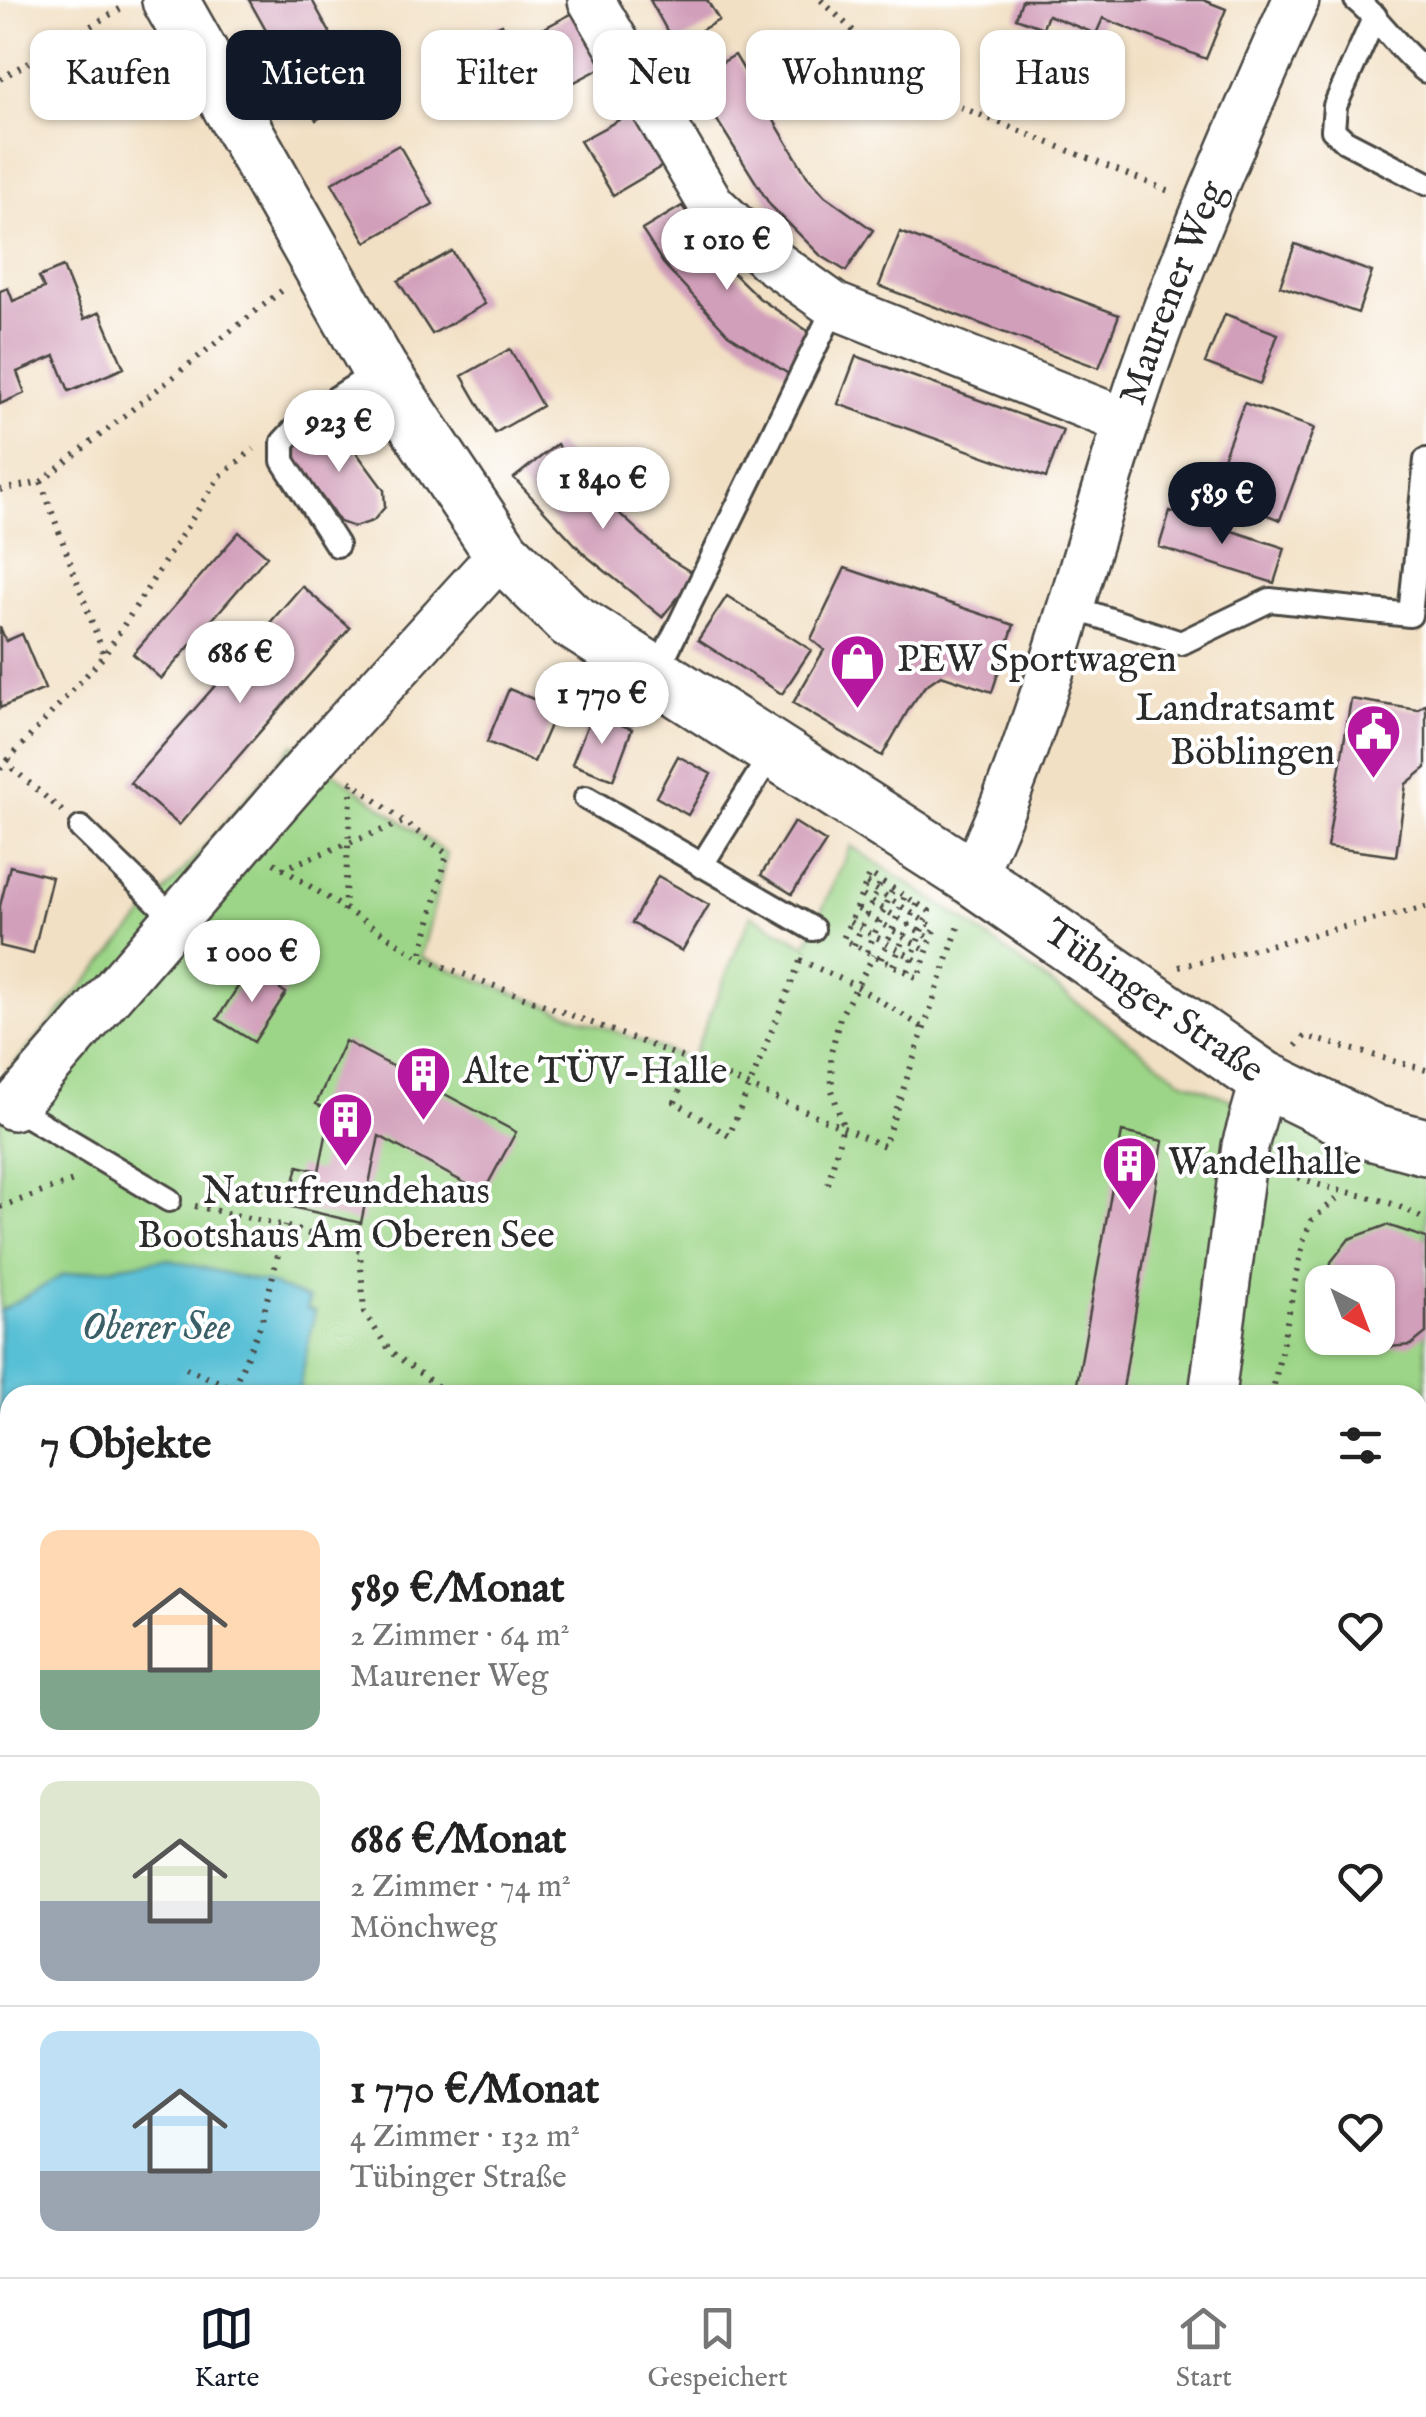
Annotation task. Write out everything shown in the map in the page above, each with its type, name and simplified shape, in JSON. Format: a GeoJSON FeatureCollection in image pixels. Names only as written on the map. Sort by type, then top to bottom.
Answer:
{"type":"FeatureCollection","features":[{"type":"Feature","properties":{"kind":"main road","name":"Tübinger Straße"},"geometry":{"type":"LineString","coordinates":[[170,0],[380,370],[502,553],[569,619],[772,753],[972,877],[1264,1079]]}},
{"type":"Feature","properties":{"kind":"main road"},"geometry":{"type":"LineString","coordinates":[[1264,1079],[1426,1111]]}},
{"type":"Feature","properties":{"kind":"main road"},"geometry":{"type":"LineString","coordinates":[[1264,1079],[1374,1133],[1426,1147]]}},
{"type":"Feature","properties":{"kind":"street"},"geometry":{"type":"LineString","coordinates":[[591,0],[711,204],[769,259],[835,306],[1127,422]]}},
{"type":"Feature","properties":{"kind":"street","name":"Maurener Weg"},"geometry":{"type":"LineString","coordinates":[[972,877],[1012,792],[1074,608],[1127,422],[1208,206],[1291,2]]}},
{"type":"Feature","properties":{"kind":"street"},"geometry":{"type":"LineString","coordinates":[[14,1107],[246,840],[336,768],[502,553]]}},
{"type":"Feature","properties":{"kind":"street","name":"Tübinger Straße"},"geometry":{"type":"LineString","coordinates":[[1213,1385],[1245,1146],[1264,1079]]}},
{"type":"Feature","properties":{"kind":"lane"},"geometry":{"type":"LineString","coordinates":[[1356,0],[1376,16],[1398,50],[1426,71]]}},
{"type":"Feature","properties":{"kind":"lane"},"geometry":{"type":"LineString","coordinates":[[1376,16],[1335,106],[1333,130],[1345,142],[1426,184]]}},
{"type":"Feature","properties":{"kind":"lane"},"geometry":{"type":"LineString","coordinates":[[655,676],[835,306]]}},
{"type":"Feature","properties":{"kind":"lane"},"geometry":{"type":"LineString","coordinates":[[337,545],[283,461],[283,442],[305,418],[380,370]]}},
{"type":"Feature","properties":{"kind":"lane"},"geometry":{"type":"LineString","coordinates":[[1074,608],[1181,643],[1270,600],[1410,614],[1426,460]]}},
{"type":"Feature","properties":{"kind":"lane"},"geometry":{"type":"LineString","coordinates":[[700,866],[772,753]]}},
{"type":"Feature","properties":{"kind":"lane"},"geometry":{"type":"LineString","coordinates":[[586,798],[813,929]]}},
{"type":"Feature","properties":{"kind":"lane"},"geometry":{"type":"LineString","coordinates":[[80,828],[176,920]]}},
{"type":"Feature","properties":{"kind":"lane"},"geometry":{"type":"LineString","coordinates":[[14,1107],[109,1168],[169,1200]]}},
{"type":"Feature","properties":{"kind":"path"},"geometry":{"type":"LineString","coordinates":[[0,80],[135,0]]}},
{"type":"Feature","properties":{"kind":"path"},"geometry":{"type":"LineString","coordinates":[[821,0],[913,88],[1208,206]]}},
{"type":"Feature","properties":{"kind":"path"},"geometry":{"type":"LineString","coordinates":[[0,490],[40,482],[319,262]]}},
{"type":"Feature","properties":{"kind":"path"},"geometry":{"type":"LineString","coordinates":[[0,770],[104,656],[219,477],[265,440]]}},
{"type":"Feature","properties":{"kind":"path"},"geometry":{"type":"LineString","coordinates":[[40,482],[104,656]]}},
{"type":"Feature","properties":{"kind":"path"},"geometry":{"type":"LineString","coordinates":[[9,759],[80,828]]}},
{"type":"Feature","properties":{"kind":"path"},"geometry":{"type":"LineString","coordinates":[[336,768],[447,854],[421,958]]}},
{"type":"Feature","properties":{"kind":"path"},"geometry":{"type":"LineString","coordinates":[[336,768],[350,845],[344,912]]}},
{"type":"Feature","properties":{"kind":"path"},"geometry":{"type":"LineString","coordinates":[[280,869],[403,822]]}},
{"type":"Feature","properties":{"kind":"path"},"geometry":{"type":"LineString","coordinates":[[246,840],[280,869],[421,958],[692,1061],[884,1146],[927,1030],[972,877]]}},
{"type":"Feature","properties":{"kind":"path"},"geometry":{"type":"LineString","coordinates":[[867,884],[902,906],[913,914],[925,921],[935,928],[918,978],[843,939],[870,874],[929,911],[925,921],[921,933],[916,944],[907,972]]}},
{"type":"Feature","properties":{"kind":"path"},"geometry":{"type":"LineString","coordinates":[[854,945],[881,881]]}},
{"type":"Feature","properties":{"kind":"path"},"geometry":{"type":"LineString","coordinates":[[874,955],[873,936],[893,888]]}},
{"type":"Feature","properties":{"kind":"path"},"geometry":{"type":"LineString","coordinates":[[863,896],[931,939]]}},
{"type":"Feature","properties":{"kind":"path"},"geometry":{"type":"LineString","coordinates":[[828,1184],[843,1126],[832,1090],[831,1053],[840,1016],[874,955],[887,944],[905,896]]}},
{"type":"Feature","properties":{"kind":"path"},"geometry":{"type":"LineString","coordinates":[[893,965],[917,903]]}},
{"type":"Feature","properties":{"kind":"path"},"geometry":{"type":"LineString","coordinates":[[1149,1002],[1175,968],[1426,907]]}},
{"type":"Feature","properties":{"kind":"path"},"geometry":{"type":"LineString","coordinates":[[858,909],[927,951]]}},
{"type":"Feature","properties":{"kind":"path"},"geometry":{"type":"LineString","coordinates":[[850,922],[923,964]]}},
{"type":"Feature","properties":{"kind":"path"},"geometry":{"type":"LineString","coordinates":[[692,1061],[675,1102],[729,1136],[813,929]]}},
{"type":"Feature","properties":{"kind":"path"},"geometry":{"type":"LineString","coordinates":[[800,960],[858,986],[927,1030]]}},
{"type":"Feature","properties":{"kind":"path"},"geometry":{"type":"LineString","coordinates":[[1305,1036],[1426,1070]]}},
{"type":"Feature","properties":{"kind":"path"},"geometry":{"type":"LineString","coordinates":[[1245,1146],[1292,1176],[1342,1194],[1386,1200],[1426,1221]]}},
{"type":"Feature","properties":{"kind":"path"},"geometry":{"type":"LineString","coordinates":[[0,1207],[109,1168]]}},
{"type":"Feature","properties":{"kind":"path"},"geometry":{"type":"LineString","coordinates":[[1274,1385],[1304,1239],[1312,1220],[1342,1194]]}},
{"type":"Feature","properties":{"kind":"path"},"geometry":{"type":"LineString","coordinates":[[169,1200],[285,1226],[360,1250],[364,1312],[390,1350],[436,1385]]}},
{"type":"Feature","properties":{"kind":"path"},"geometry":{"type":"LineString","coordinates":[[234,1385],[261,1324],[285,1226]]}},
{"type":"Feature","properties":{"kind":"path"},"geometry":{"type":"LineString","coordinates":[[186,1368],[226,1385]]}},
{"type":"Feature","properties":{"kind":"green space"},"geometry":{"type":"Polygon","coordinates":[[[294,744],[447,854],[421,958],[691,1060],[751,915],[806,945],[851,846],[961,918],[1182,1080],[1392,1165],[1426,1171],[1426,1385],[0,1385],[0,1081],[294,744]]]}},
{"type":"Feature","properties":{"kind":"water","name":"Oberer See"},"geometry":{"type":"Polygon","coordinates":[[[166,1259],[271,1284],[309,1299],[307,1309],[315,1311],[300,1385],[0,1385],[0,1311],[63,1275],[166,1259]]]}},
{"type":"Feature","properties":{"kind":"building"},"geometry":{"type":"Polygon","coordinates":[[[249,0],[312,0],[328,30],[266,30],[249,0]]]}},
{"type":"Feature","properties":{"kind":"building"},"geometry":{"type":"Polygon","coordinates":[[[650,0],[707,0],[719,20],[701,30],[667,30],[650,0]]]}},
{"type":"Feature","properties":{"kind":"building"},"geometry":{"type":"Polygon","coordinates":[[[1022,0],[1203,0],[1226,9],[1206,59],[1103,18],[1098,30],[1086,30],[1048,15],[1043,28],[1016,18],[1022,0]]]}},
{"type":"Feature","properties":{"kind":"building"},"geometry":{"type":"Polygon","coordinates":[[[577,11],[593,42],[593,72],[573,83],[573,30],[541,30],[577,11]]]}},
{"type":"Feature","properties":{"kind":"building"},"geometry":{"type":"Polygon","coordinates":[[[735,55],[746,73],[746,120],[774,120],[807,176],[825,196],[873,230],[846,271],[820,255],[770,205],[717,120],[726,120],[726,60],[735,55]]]}},
{"type":"Feature","properties":{"kind":"building"},"geometry":{"type":"Polygon","coordinates":[[[619,120],[639,120],[664,165],[613,195],[580,141],[619,120]]]}},
{"type":"Feature","properties":{"kind":"building"},"geometry":{"type":"Polygon","coordinates":[[[399,145],[433,204],[366,242],[332,183],[399,145]]]}},
{"type":"Feature","properties":{"kind":"building"},"geometry":{"type":"Polygon","coordinates":[[[682,206],[723,263],[759,298],[815,336],[793,377],[728,334],[663,263],[642,230],[682,206]]]}},
{"type":"Feature","properties":{"kind":"building"},"geometry":{"type":"Polygon","coordinates":[[[900,232],[1119,315],[1099,368],[879,286],[900,232]]]}},
{"type":"Feature","properties":{"kind":"building"},"geometry":{"type":"Polygon","coordinates":[[[1295,244],[1372,272],[1358,313],[1280,286],[1295,244]]]}},
{"type":"Feature","properties":{"kind":"building"},"geometry":{"type":"Polygon","coordinates":[[[452,251],[485,304],[432,334],[398,281],[452,251]]]}},
{"type":"Feature","properties":{"kind":"building"},"geometry":{"type":"Polygon","coordinates":[[[63,267],[84,319],[100,312],[124,368],[69,391],[55,356],[17,372],[25,393],[0,404],[0,291],[8,288],[13,301],[44,288],[39,277],[63,267]]]}},
{"type":"Feature","properties":{"kind":"building"},"geometry":{"type":"Polygon","coordinates":[[[1225,314],[1278,334],[1260,384],[1205,363],[1225,314]]]}},
{"type":"Feature","properties":{"kind":"building"},"geometry":{"type":"Polygon","coordinates":[[[510,349],[542,406],[495,433],[462,376],[510,349]]]}},
{"type":"Feature","properties":{"kind":"building"},"geometry":{"type":"Polygon","coordinates":[[[856,356],[1063,430],[1046,478],[838,404],[856,356]]]}},
{"type":"Feature","properties":{"kind":"building"},"geometry":{"type":"Polygon","coordinates":[[[1244,403],[1314,428],[1280,520],[1210,493],[1244,403]]]}},
{"type":"Feature","properties":{"kind":"building"},"geometry":{"type":"Polygon","coordinates":[[[323,420],[339,429],[384,490],[385,507],[373,521],[354,527],[340,522],[296,461],[296,442],[305,428],[323,420]]]}},
{"type":"Feature","properties":{"kind":"building"},"geometry":{"type":"Polygon","coordinates":[[[557,444],[595,491],[668,558],[696,575],[662,617],[584,554],[514,478],[557,444]]]}},
{"type":"Feature","properties":{"kind":"building"},"geometry":{"type":"Polygon","coordinates":[[[1170,511],[1285,548],[1274,583],[1159,547],[1170,511]]]}},
{"type":"Feature","properties":{"kind":"building"},"geometry":{"type":"Polygon","coordinates":[[[239,532],[267,556],[161,679],[133,654],[239,532]]]}},
{"type":"Feature","properties":{"kind":"building"},"geometry":{"type":"Polygon","coordinates":[[[845,568],[1014,625],[992,692],[941,675],[925,686],[882,756],[793,703],[824,650],[811,639],[845,568]]]}},
{"type":"Feature","properties":{"kind":"building"},"geometry":{"type":"Polygon","coordinates":[[[302,586],[350,628],[179,825],[130,783],[302,586]]]}},
{"type":"Feature","properties":{"kind":"building"},"geometry":{"type":"Polygon","coordinates":[[[727,596],[811,650],[782,694],[698,640],[727,596]]]}},
{"type":"Feature","properties":{"kind":"building"},"geometry":{"type":"Polygon","coordinates":[[[0,627],[6,641],[22,634],[45,689],[0,708],[0,627]]]}},
{"type":"Feature","properties":{"kind":"building"},"geometry":{"type":"Polygon","coordinates":[[[509,689],[557,709],[534,762],[487,742],[509,689]]]}},
{"type":"Feature","properties":{"kind":"building","name":"Landratsamt Böblingen"},"geometry":{"type":"Polygon","coordinates":[[[1351,699],[1418,710],[1426,704],[1426,768],[1406,784],[1396,856],[1327,847],[1351,699]]]}},
{"type":"Feature","properties":{"kind":"building"},"geometry":{"type":"Polygon","coordinates":[[[592,714],[632,729],[613,780],[572,764],[592,714]]]}},
{"type":"Feature","properties":{"kind":"building"},"geometry":{"type":"Polygon","coordinates":[[[678,756],[711,774],[688,815],[656,797],[678,756]]]}},
{"type":"Feature","properties":{"kind":"building"},"geometry":{"type":"Polygon","coordinates":[[[794,822],[826,842],[792,894],[761,875],[794,822]]]}},
{"type":"Feature","properties":{"kind":"building"},"geometry":{"type":"Polygon","coordinates":[[[10,866],[52,877],[33,954],[0,946],[0,906],[10,866]]]}},
{"type":"Feature","properties":{"kind":"building"},"geometry":{"type":"Polygon","coordinates":[[[658,876],[709,905],[682,951],[632,923],[658,876]]]}},
{"type":"Feature","properties":{"kind":"building"},"geometry":{"type":"Polygon","coordinates":[[[250,968],[286,993],[254,1042],[217,1019],[250,968]]]}},
{"type":"Feature","properties":{"kind":"building","name":"Alte TÜV-Halle"},"geometry":{"type":"Polygon","coordinates":[[[345,1041],[516,1132],[483,1193],[379,1136],[361,1223],[288,1206],[298,1166],[319,1171],[331,1111],[316,1104],[345,1041]]]}},
{"type":"Feature","properties":{"kind":"building","name":"Wandelhalle"},"geometry":{"type":"Polygon","coordinates":[[[1122,1132],[1163,1141],[1124,1385],[1077,1385],[1122,1132]]]}},
{"type":"Feature","properties":{"kind":"building"},"geometry":{"type":"Polygon","coordinates":[[[1387,1225],[1426,1238],[1426,1333],[1411,1345],[1395,1346],[1395,1265],[1331,1265],[1349,1239],[1387,1225]]]}},
{"type":"Feature","properties":{"kind":"place","name":"PEW Sportwagen"},"geometry":{"type":"Point","coordinates":[858,710]}},
{"type":"Feature","properties":{"kind":"place","name":"Landratsamt Böblingen"},"geometry":{"type":"Point","coordinates":[1374,781]}},
{"type":"Feature","properties":{"kind":"place","name":"Alte TÜV-Halle"},"geometry":{"type":"Point","coordinates":[424,1122]}},
{"type":"Feature","properties":{"kind":"place","name":"Naturfreundehaus Bootshaus Am Oberen See"},"geometry":{"type":"Point","coordinates":[346,1169]}},
{"type":"Feature","properties":{"kind":"place","name":"Wandelhalle"},"geometry":{"type":"Point","coordinates":[1129,1213]}}]}
